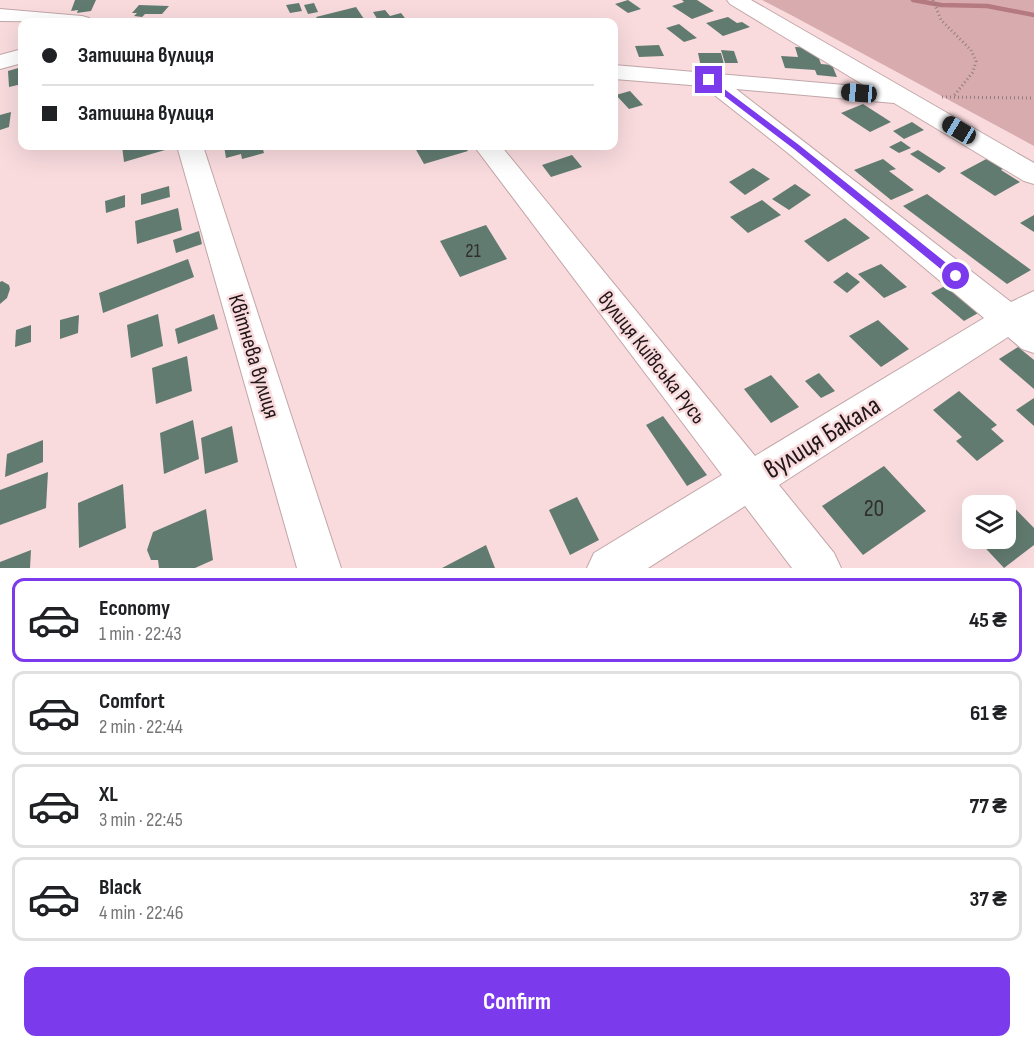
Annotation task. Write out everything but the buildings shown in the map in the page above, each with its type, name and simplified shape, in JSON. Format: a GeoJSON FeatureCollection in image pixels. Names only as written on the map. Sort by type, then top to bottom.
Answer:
{"type":"FeatureCollection","features":[{"type":"Feature","properties":{"kind":"street"},"geometry":{"type":"LineString","coordinates":[[737,0],[1034,175]]}},
{"type":"Feature","properties":{"kind":"street"},"geometry":{"type":"LineString","coordinates":[[0,15],[35,18]]}},
{"type":"Feature","properties":{"kind":"street"},"geometry":{"type":"LineString","coordinates":[[0,62],[18,57]]}},
{"type":"Feature","properties":{"kind":"street"},"geometry":{"type":"LineString","coordinates":[[618,72],[902,97]]}},
{"type":"Feature","properties":{"kind":"street"},"geometry":{"type":"LineString","coordinates":[[709,80],[1026,321]]}},
{"type":"Feature","properties":{"kind":"street","name":"Квітнева вулиця"},"geometry":{"type":"LineString","coordinates":[[191,150],[319,568]]}},
{"type":"Feature","properties":{"kind":"street","name":"вулиця Київська Русь"},"geometry":{"type":"LineString","coordinates":[[490,150],[819,568]]}},
{"type":"Feature","properties":{"kind":"street","name":"вулиця Бакала"},"geometry":{"type":"LineString","coordinates":[[609,568],[1026,321]]}},
{"type":"Feature","properties":{"kind":"path"},"geometry":{"type":"LineString","coordinates":[[934,3],[941,20],[971,50],[976,61],[973,72],[953,97]]}},
{"type":"Feature","properties":{"kind":"path"},"geometry":{"type":"LineString","coordinates":[[902,97],[1034,98]]}},
{"type":"Feature","properties":{"kind":"shaded area"},"geometry":{"type":"Polygon","coordinates":[[[762,0],[1034,0],[1034,146],[791,15],[762,0]]]}},
{"type":"Feature","properties":{"kind":"waterway"},"geometry":{"type":"LineString","coordinates":[[913,0],[941,5],[987,6],[1034,15]]}},
{"type":"Feature","properties":{"kind":"route"},"geometry":{"type":"LineString","coordinates":[[709,80],[797,147],[956,276]]}}]}
